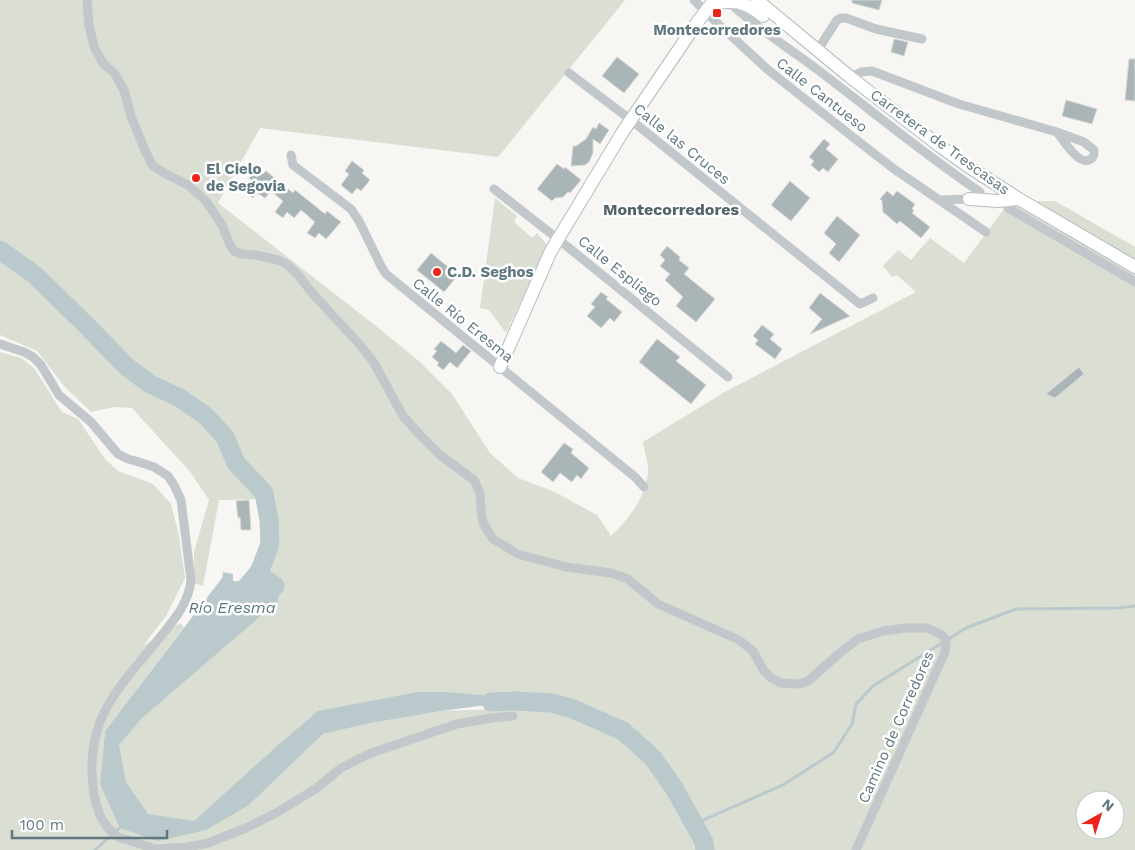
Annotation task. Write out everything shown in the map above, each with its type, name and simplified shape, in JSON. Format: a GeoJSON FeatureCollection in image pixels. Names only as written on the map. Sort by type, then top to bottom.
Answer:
{"type":"FeatureCollection","features":[{"type":"Feature","properties":{"kind":"street","name":"Camino de Corredores"},"geometry":{"type":"LineString","coordinates":[[87,0],[89,25],[94,47],[104,63],[115,74],[124,90],[131,116],[153,166],[188,185],[206,201],[222,225],[234,251],[241,254],[278,260],[298,275],[374,363],[403,416],[440,455],[474,480],[480,493],[480,510],[483,523],[493,539],[518,554],[566,567],[611,573],[628,579],[658,604],[740,640],[753,651],[764,671],[771,678],[781,682],[799,684],[808,682],[840,652],[858,640],[883,632],[906,628],[927,628],[943,636],[946,641],[945,652],[936,675],[856,850]]}},
{"type":"Feature","properties":{"kind":"street","name":"Calle Cantueso"},"geometry":{"type":"LineString","coordinates":[[694,0],[712,4],[767,69],[860,143],[986,232]]}},
{"type":"Feature","properties":{"kind":"street","name":"Carretera de Trescasas"},"geometry":{"type":"LineString","coordinates":[[757,0],[850,77],[941,147],[1019,199],[1135,266]]}},
{"type":"Feature","properties":{"kind":"street"},"geometry":{"type":"LineString","coordinates":[[500,367],[550,253],[558,239],[631,120],[712,4],[735,1],[743,2],[754,8],[795,42],[814,48],[837,20],[841,18],[876,29],[922,39]]}},
{"type":"Feature","properties":{"kind":"street"},"geometry":{"type":"LineString","coordinates":[[732,6],[772,38],[816,68],[922,151],[975,196],[998,201],[1019,199]]}},
{"type":"Feature","properties":{"kind":"street"},"geometry":{"type":"LineString","coordinates":[[850,77],[861,72],[872,71],[959,104],[1057,132]]}},
{"type":"Feature","properties":{"kind":"street","name":"Calle las Cruces"},"geometry":{"type":"LineString","coordinates":[[569,73],[631,120],[860,304],[873,298]]}},
{"type":"Feature","properties":{"kind":"street","name":"Calle Río Eresma"},"geometry":{"type":"LineString","coordinates":[[291,155],[293,165],[351,209],[386,274],[635,477],[644,487]]}},
{"type":"Feature","properties":{"kind":"street"},"geometry":{"type":"LineString","coordinates":[[940,200],[992,195],[999,186]]}},
{"type":"Feature","properties":{"kind":"street","name":"Calle Espliego"},"geometry":{"type":"LineString","coordinates":[[494,189],[728,377]]}},
{"type":"Feature","properties":{"kind":"street"},"geometry":{"type":"LineString","coordinates":[[1008,208],[1135,282]]}},
{"type":"Feature","properties":{"kind":"street"},"geometry":{"type":"LineString","coordinates":[[0,344],[33,357],[41,365],[58,395],[91,422],[118,454],[154,467],[168,476],[181,500],[191,580],[190,589],[176,617],[120,688],[104,712],[94,738],[92,774],[94,793],[98,813],[113,834],[156,849],[188,848],[208,843],[246,828],[276,813],[317,788],[340,768],[371,753],[458,724],[513,716]]}},
{"type":"Feature","properties":{"kind":"shaded area"},"geometry":{"type":"Polygon","coordinates":[[[0,0],[625,0],[498,157],[260,128],[218,203],[420,362],[452,394],[490,453],[518,478],[555,492],[597,515],[611,536],[630,515],[643,491],[648,469],[643,442],[723,393],[916,292],[897,275],[892,277],[883,266],[898,250],[911,260],[930,238],[964,263],[1009,202],[1055,201],[1135,247],[1135,850],[0,850],[0,352],[21,358],[34,368],[62,412],[78,419],[105,459],[118,471],[153,484],[171,504],[179,536],[185,578],[166,616],[143,646],[180,623],[184,627],[105,731],[100,784],[158,841],[249,805],[323,734],[371,723],[441,711],[522,708],[578,712],[552,703],[517,701],[407,706],[309,732],[230,811],[153,832],[108,757],[182,653],[255,577],[261,568],[265,558],[256,559],[264,543],[267,510],[265,499],[219,500],[203,586],[194,583],[194,552],[209,500],[191,473],[132,408],[114,407],[91,412],[64,386],[37,351],[0,335],[0,0]]]}},
{"type":"Feature","properties":{"kind":"shaded area"},"geometry":{"type":"Polygon","coordinates":[[[495,198],[517,216],[514,222],[532,238],[537,233],[547,245],[506,333],[489,310],[480,308],[495,198]]]}},
{"type":"Feature","properties":{"kind":"water","name":"Río Eresma"},"geometry":{"type":"Polygon","coordinates":[[[223,572],[233,574],[233,581],[246,582],[250,574],[278,595],[278,601],[142,718],[119,745],[126,782],[148,814],[194,821],[318,711],[418,692],[481,695],[517,701],[441,711],[371,723],[323,734],[249,805],[206,830],[158,841],[120,828],[100,784],[105,731],[222,578],[223,572]]]}},
{"type":"Feature","properties":{"kind":"building"},"geometry":{"type":"Polygon","coordinates":[[[852,0],[882,0],[879,10],[852,3],[852,0]]]}},
{"type":"Feature","properties":{"kind":"building"},"geometry":{"type":"Polygon","coordinates":[[[894,39],[908,42],[904,56],[891,52],[894,39]]]}},
{"type":"Feature","properties":{"kind":"building"},"geometry":{"type":"Polygon","coordinates":[[[617,57],[639,74],[624,93],[602,76],[617,57]]]}},
{"type":"Feature","properties":{"kind":"building"},"geometry":{"type":"Polygon","coordinates":[[[1129,59],[1135,59],[1135,101],[1125,100],[1129,59]]]}},
{"type":"Feature","properties":{"kind":"building"},"geometry":{"type":"Polygon","coordinates":[[[1066,100],[1097,109],[1092,124],[1062,116],[1066,100]]]}},
{"type":"Feature","properties":{"kind":"building"},"geometry":{"type":"Polygon","coordinates":[[[599,123],[609,130],[600,144],[593,139],[593,153],[589,162],[585,165],[571,166],[573,146],[586,139],[593,127],[596,129],[599,123]]]}},
{"type":"Feature","properties":{"kind":"building"},"geometry":{"type":"Polygon","coordinates":[[[824,139],[830,144],[826,149],[838,159],[828,172],[823,168],[819,172],[811,165],[814,161],[809,157],[824,139]]]}},
{"type":"Feature","properties":{"kind":"building"},"geometry":{"type":"Polygon","coordinates":[[[352,161],[364,170],[362,173],[370,180],[361,191],[357,188],[352,194],[341,185],[349,174],[345,171],[352,161]]]}},
{"type":"Feature","properties":{"kind":"building"},"geometry":{"type":"Polygon","coordinates":[[[557,164],[564,169],[565,167],[581,180],[570,193],[568,192],[563,197],[555,198],[552,201],[537,189],[557,164]]]}},
{"type":"Feature","properties":{"kind":"building"},"geometry":{"type":"Polygon","coordinates":[[[257,169],[263,174],[266,171],[293,193],[295,190],[325,214],[327,211],[341,222],[326,239],[319,233],[315,238],[307,233],[315,222],[301,210],[294,218],[287,212],[283,218],[275,212],[283,201],[271,191],[265,198],[257,193],[253,198],[245,192],[253,182],[249,178],[257,169]]]}},
{"type":"Feature","properties":{"kind":"building"},"geometry":{"type":"Polygon","coordinates":[[[790,181],[810,198],[791,221],[771,205],[790,181]]]}},
{"type":"Feature","properties":{"kind":"building"},"geometry":{"type":"Polygon","coordinates":[[[887,191],[893,196],[897,191],[915,204],[912,213],[930,227],[921,238],[900,221],[897,224],[883,212],[880,199],[887,191]]]}},
{"type":"Feature","properties":{"kind":"building"},"geometry":{"type":"Polygon","coordinates":[[[837,216],[860,235],[839,262],[829,253],[836,244],[824,233],[837,216]]]}},
{"type":"Feature","properties":{"kind":"building"},"geometry":{"type":"Polygon","coordinates":[[[667,246],[689,268],[684,274],[715,299],[696,322],[676,306],[683,297],[665,280],[670,274],[660,266],[665,260],[660,255],[667,246]]]}},
{"type":"Feature","properties":{"kind":"building","name":"C.D. Seghos"},"geometry":{"type":"Polygon","coordinates":[[[431,253],[458,275],[444,292],[417,270],[431,253]]]}},
{"type":"Feature","properties":{"kind":"building"},"geometry":{"type":"Polygon","coordinates":[[[601,292],[608,297],[606,299],[622,312],[614,322],[610,318],[601,328],[587,316],[595,307],[591,304],[601,292]]]}},
{"type":"Feature","properties":{"kind":"building"},"geometry":{"type":"Polygon","coordinates":[[[820,293],[850,316],[810,334],[822,319],[809,308],[820,293]]]}},
{"type":"Feature","properties":{"kind":"building"},"geometry":{"type":"Polygon","coordinates":[[[762,325],[774,334],[770,339],[782,349],[775,359],[755,344],[758,340],[753,336],[762,325]]]}},
{"type":"Feature","properties":{"kind":"building"},"geometry":{"type":"Polygon","coordinates":[[[657,339],[680,357],[676,361],[706,385],[691,404],[639,362],[657,339]]]}},
{"type":"Feature","properties":{"kind":"building"},"geometry":{"type":"Polygon","coordinates":[[[441,341],[456,353],[463,345],[471,351],[457,368],[450,362],[443,370],[432,357],[437,351],[434,349],[441,341]]]}},
{"type":"Feature","properties":{"kind":"building"},"geometry":{"type":"Polygon","coordinates":[[[1079,367],[1084,374],[1055,398],[1046,394],[1079,367]]]}},
{"type":"Feature","properties":{"kind":"building"},"geometry":{"type":"Polygon","coordinates":[[[564,443],[573,449],[571,453],[589,468],[581,479],[577,475],[572,482],[560,473],[553,482],[541,472],[564,443]]]}},
{"type":"Feature","properties":{"kind":"building"},"geometry":{"type":"Polygon","coordinates":[[[249,500],[251,530],[241,530],[236,501],[249,500]]]}},
{"type":"Feature","properties":{"kind":"waterway","name":"Río Eresma"},"geometry":{"type":"LineString","coordinates":[[0,250],[35,275],[127,367],[150,384],[180,398],[206,416],[225,437],[236,463],[264,493],[269,520],[270,544],[260,570],[239,595]]}},
{"type":"Feature","properties":{"kind":"waterway"},"geometry":{"type":"LineString","coordinates":[[251,601],[262,598],[275,586],[258,574]]}},
{"type":"Feature","properties":{"kind":"waterway"},"geometry":{"type":"LineString","coordinates":[[694,824],[783,785],[834,752],[852,724],[856,704],[873,686],[966,628],[1016,609],[1117,608],[1135,606]]}},
{"type":"Feature","properties":{"kind":"waterway","name":"Río Eresma"},"geometry":{"type":"LineString","coordinates":[[491,702],[552,703],[573,709],[623,731],[653,758],[674,788],[704,842],[705,850]]}},
{"type":"Feature","properties":{"kind":"waterway"},"geometry":{"type":"LineString","coordinates":[[95,850],[122,826]]}},
{"type":"Feature","properties":{"kind":"place","name":"Montecorredores"},"geometry":{"type":"Point","coordinates":[717,13]}},
{"type":"Feature","properties":{"kind":"place","name":"El Cielo de Segovia"},"geometry":{"type":"Point","coordinates":[196,178]}},
{"type":"Feature","properties":{"kind":"place","name":"C.D. Seghos"},"geometry":{"type":"Point","coordinates":[437,272]}},
{"type":"Feature","properties":{"kind":"district","name":"Montecorredores"},"geometry":{"type":"Point","coordinates":[671,209]}}]}
